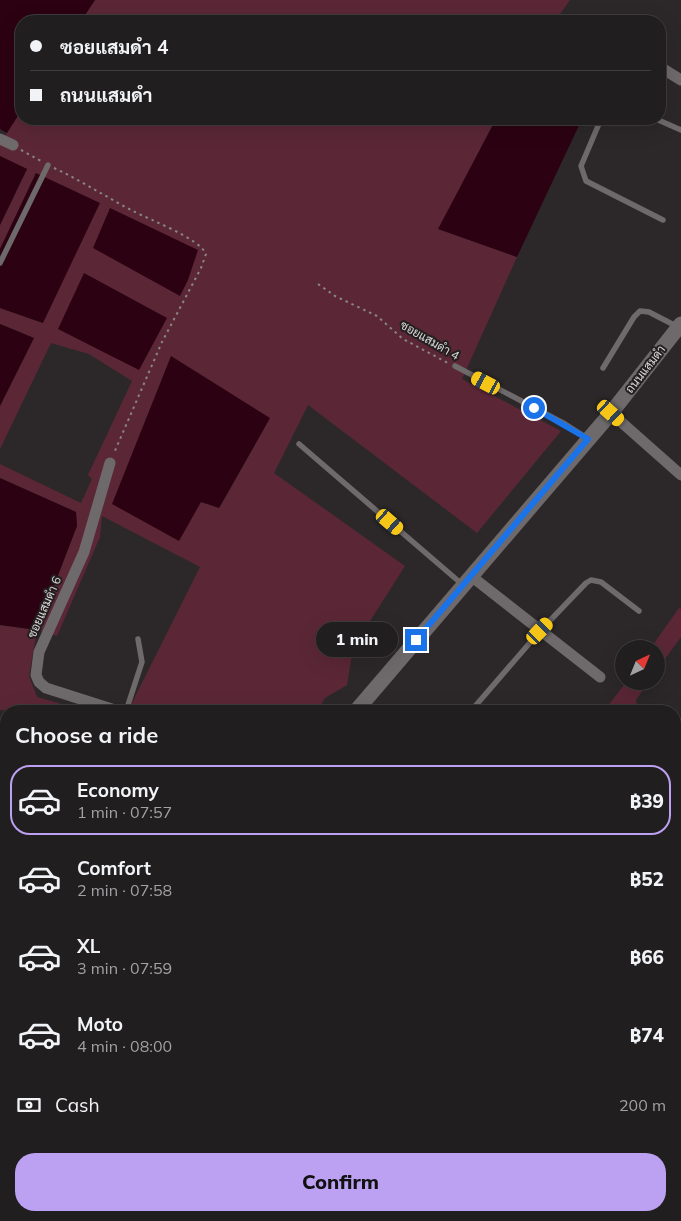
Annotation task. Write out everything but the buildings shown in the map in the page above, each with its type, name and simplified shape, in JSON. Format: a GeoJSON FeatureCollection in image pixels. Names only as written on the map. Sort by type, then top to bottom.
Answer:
{"type":"FeatureCollection","features":[{"type":"Feature","properties":{"kind":"street"},"geometry":{"type":"LineString","coordinates":[[666,71],[681,80]]}},
{"type":"Feature","properties":{"kind":"street"},"geometry":{"type":"LineString","coordinates":[[0,139],[13,145]]}},
{"type":"Feature","properties":{"kind":"street","name":"ถนนแสมดำ"},"geometry":{"type":"LineString","coordinates":[[361,705],[611,413],[680,326]]}},
{"type":"Feature","properties":{"kind":"street"},"geometry":{"type":"LineString","coordinates":[[611,413],[681,475]]}},
{"type":"Feature","properties":{"kind":"street","name":"ซอยแสมดำ 6"},"geometry":{"type":"LineString","coordinates":[[99,705],[46,688],[39,682],[36,674],[39,652],[84,552],[110,463]]}},
{"type":"Feature","properties":{"kind":"street"},"geometry":{"type":"LineString","coordinates":[[467,581],[540,631],[600,678]]}},
{"type":"Feature","properties":{"kind":"lane"},"geometry":{"type":"LineString","coordinates":[[666,123],[681,130]]}},
{"type":"Feature","properties":{"kind":"lane"},"geometry":{"type":"LineString","coordinates":[[599,125],[582,166],[582,174],[586,181],[663,220]]}},
{"type":"Feature","properties":{"kind":"lane"},"geometry":{"type":"LineString","coordinates":[[0,263],[48,165]]}},
{"type":"Feature","properties":{"kind":"lane"},"geometry":{"type":"LineString","coordinates":[[602,368],[634,317],[640,311],[649,312],[680,326]]}},
{"type":"Feature","properties":{"kind":"lane","name":"ซอยแสมดำ 4"},"geometry":{"type":"LineString","coordinates":[[455,366],[565,424],[588,439]]}},
{"type":"Feature","properties":{"kind":"lane"},"geometry":{"type":"LineString","coordinates":[[300,444],[467,581]]}},
{"type":"Feature","properties":{"kind":"lane"},"geometry":{"type":"LineString","coordinates":[[476,705],[540,631],[591,580],[601,582],[639,611]]}},
{"type":"Feature","properties":{"kind":"lane"},"geometry":{"type":"LineString","coordinates":[[128,705],[142,662],[138,639]]}},
{"type":"Feature","properties":{"kind":"path"},"geometry":{"type":"LineString","coordinates":[[13,145],[48,165],[79,179],[132,211],[200,246],[206,254],[201,268],[162,342],[110,463]]}},
{"type":"Feature","properties":{"kind":"path","name":"ซอยแสมดำ 4"},"geometry":{"type":"LineString","coordinates":[[318,284],[335,296],[370,311],[403,339],[455,366]]}},
{"type":"Feature","properties":{"kind":"shaded area"},"geometry":{"type":"Polygon","coordinates":[[[0,0],[95,0],[85,15],[15,15],[15,120],[7,133],[0,129],[0,0]]]}},
{"type":"Feature","properties":{"kind":"shaded area"},"geometry":{"type":"Polygon","coordinates":[[[95,0],[570,0],[559,15],[85,15],[95,0]]]}},
{"type":"Feature","properties":{"kind":"shaded area"},"geometry":{"type":"Polygon","coordinates":[[[15,120],[15,125],[493,125],[439,229],[517,257],[462,379],[561,431],[477,533],[308,405],[274,473],[405,566],[353,648],[347,685],[325,698],[321,705],[131,705],[200,567],[102,516],[100,537],[57,636],[37,630],[77,525],[76,512],[0,478],[0,464],[81,503],[92,479],[88,475],[132,381],[89,354],[51,343],[0,449],[0,406],[34,338],[0,324],[0,308],[43,323],[36,173],[0,249],[0,225],[27,169],[0,156],[0,143],[15,120]],[[270,418],[201,502],[220,507],[270,418]]]}},
{"type":"Feature","properties":{"kind":"shaded area"},"geometry":{"type":"Polygon","coordinates":[[[493,125],[579,125],[517,257],[438,229],[493,125]]]}},
{"type":"Feature","properties":{"kind":"shaded area"},"geometry":{"type":"Polygon","coordinates":[[[0,156],[27,169],[0,225],[0,156]]]}},
{"type":"Feature","properties":{"kind":"shaded area"},"geometry":{"type":"Polygon","coordinates":[[[36,173],[100,203],[43,323],[0,308],[0,249],[36,173]]]}},
{"type":"Feature","properties":{"kind":"shaded area"},"geometry":{"type":"Polygon","coordinates":[[[110,208],[198,250],[188,280],[180,296],[93,248],[110,208]]]}},
{"type":"Feature","properties":{"kind":"shaded area"},"geometry":{"type":"Polygon","coordinates":[[[84,273],[167,318],[139,370],[58,329],[84,273]]]}},
{"type":"Feature","properties":{"kind":"shaded area"},"geometry":{"type":"Polygon","coordinates":[[[0,324],[34,338],[0,406],[0,324]]]}},
{"type":"Feature","properties":{"kind":"shaded area"},"geometry":{"type":"Polygon","coordinates":[[[171,356],[270,418],[219,508],[201,502],[179,541],[112,504],[171,356]]]}},
{"type":"Feature","properties":{"kind":"shaded area"},"geometry":{"type":"Polygon","coordinates":[[[0,478],[76,512],[77,526],[37,630],[0,625],[0,478]]]}},
{"type":"Feature","properties":{"kind":"shaded area"},"geometry":{"type":"Polygon","coordinates":[[[679,608],[681,609],[681,637],[665,659],[665,640],[656,640],[679,608]]]}},
{"type":"Feature","properties":{"kind":"shaded area"},"geometry":{"type":"Polygon","coordinates":[[[0,625],[37,630],[29,676],[37,697],[65,705],[0,705],[0,625]]]}},
{"type":"Feature","properties":{"kind":"shaded area"},"geometry":{"type":"Polygon","coordinates":[[[620,690],[643,690],[636,700],[637,705],[609,705],[620,690]]]}},
{"type":"Feature","properties":{"kind":"route"},"geometry":{"type":"LineString","coordinates":[[416,640],[588,439],[565,424],[534,408]]}}]}
